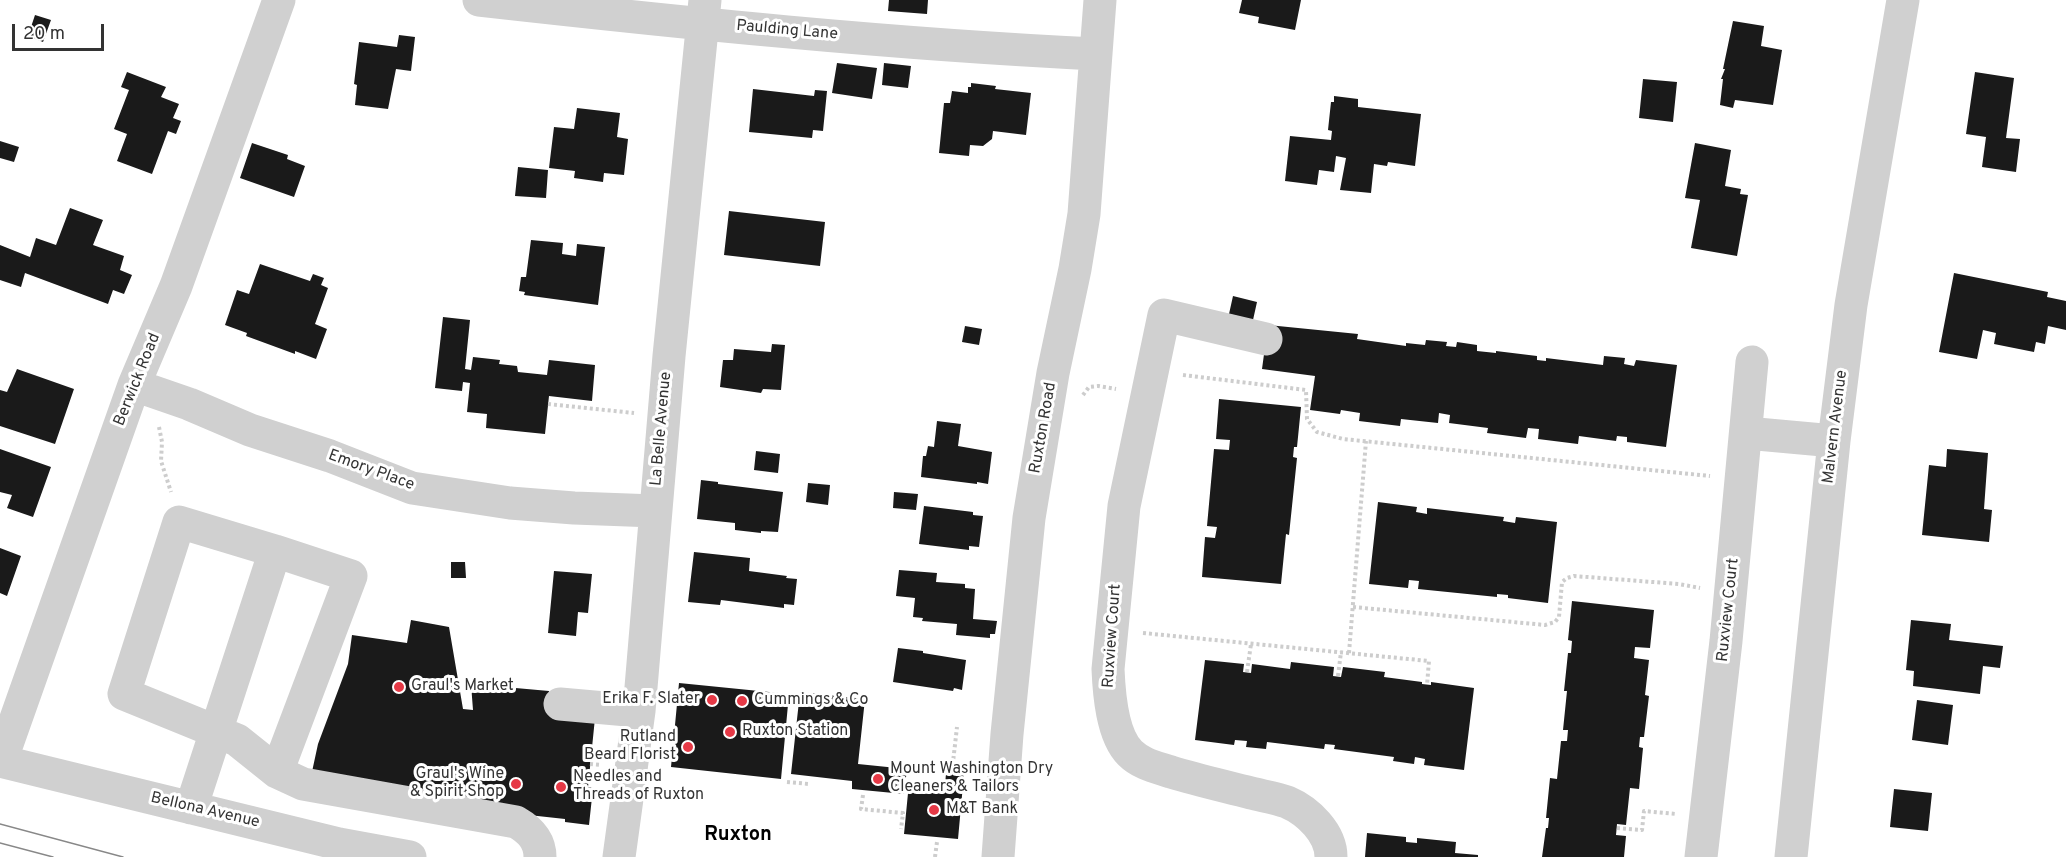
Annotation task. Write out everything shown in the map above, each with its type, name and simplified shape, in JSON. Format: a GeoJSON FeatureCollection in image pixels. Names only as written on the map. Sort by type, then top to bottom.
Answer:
{"type":"FeatureCollection","features":[{"type":"Feature","properties":{"kind":"street","name":"Berwick Road"},"geometry":{"type":"LineString","coordinates":[[1,761],[134,385],[176,286],[279,0]]}},
{"type":"Feature","properties":{"kind":"street","name":"Paulding Lane"},"geometry":{"type":"LineString","coordinates":[[479,0],[704,11],[987,49],[1096,54]]}},
{"type":"Feature","properties":{"kind":"street","name":"Ruxton Road"},"geometry":{"type":"LineString","coordinates":[[998,857],[1006,734],[1029,518],[1084,214],[1100,0]]}},
{"type":"Feature","properties":{"kind":"street","name":"Malvern Avenue"},"geometry":{"type":"LineString","coordinates":[[1791,857],[1833,441],[1857,266],[1903,0]]}},
{"type":"Feature","properties":{"kind":"street","name":"La Belle Avenue"},"geometry":{"type":"LineString","coordinates":[[619,857],[639,711],[663,417],[704,11]]}},
{"type":"Feature","properties":{"kind":"street","name":"Ruxview Court"},"geometry":{"type":"LineString","coordinates":[[1266,339],[1164,315],[1124,506],[1108,669],[1109,696],[1119,737],[1128,752],[1142,763],[1186,777],[1287,802],[1307,814],[1324,832],[1331,857]]}},
{"type":"Feature","properties":{"kind":"street","name":"Ruxview Court"},"geometry":{"type":"LineString","coordinates":[[1701,857],[1742,479],[1752,362]]}},
{"type":"Feature","properties":{"kind":"street","name":"Emory Place"},"geometry":{"type":"LineString","coordinates":[[134,385],[250,430],[330,456],[412,488],[520,504],[655,511]]}},
{"type":"Feature","properties":{"kind":"street"},"geometry":{"type":"LineString","coordinates":[[1746,433],[1833,441]]}},
{"type":"Feature","properties":{"kind":"street"},"geometry":{"type":"LineString","coordinates":[[277,772],[351,576],[179,522],[124,694],[237,740],[277,772],[303,784],[516,822],[530,830],[540,848],[540,857]]}},
{"type":"Feature","properties":{"kind":"street"},"geometry":{"type":"LineString","coordinates":[[191,808],[275,551]]}},
{"type":"Feature","properties":{"kind":"street"},"geometry":{"type":"LineString","coordinates":[[560,704],[639,711]]}},
{"type":"Feature","properties":{"kind":"street","name":"Bellona Avenue"},"geometry":{"type":"LineString","coordinates":[[1,761],[339,844],[410,857]]}},
{"type":"Feature","properties":{"kind":"path"},"geometry":{"type":"LineString","coordinates":[[1051,391],[1073,397],[1082,396],[1089,387],[1203,379],[1306,390],[1307,419],[1317,432],[1343,439],[1742,479]]}},
{"type":"Feature","properties":{"kind":"path"},"geometry":{"type":"LineString","coordinates":[[548,404],[663,417]]}},
{"type":"Feature","properties":{"kind":"path"},"geometry":{"type":"LineString","coordinates":[[158,418],[162,442],[161,461],[172,495]]}},
{"type":"Feature","properties":{"kind":"path"},"geometry":{"type":"LineString","coordinates":[[1349,653],[1366,441]]}},
{"type":"Feature","properties":{"kind":"path"},"geometry":{"type":"LineString","coordinates":[[1353,607],[1545,625],[1555,622],[1559,616],[1562,582],[1575,576],[1679,585],[1730,594]]}},
{"type":"Feature","properties":{"kind":"path"},"geometry":{"type":"LineString","coordinates":[[1112,630],[1430,661],[1427,685]]}},
{"type":"Feature","properties":{"kind":"path"},"geometry":{"type":"LineString","coordinates":[[1248,672],[1251,644]]}},
{"type":"Feature","properties":{"kind":"path"},"geometry":{"type":"LineString","coordinates":[[1338,676],[1341,652]]}},
{"type":"Feature","properties":{"kind":"path"},"geometry":{"type":"LineString","coordinates":[[952,771],[957,727]]}},
{"type":"Feature","properties":{"kind":"path"},"geometry":{"type":"LineString","coordinates":[[787,782],[809,784]]}},
{"type":"Feature","properties":{"kind":"path"},"geometry":{"type":"LineString","coordinates":[[863,795],[861,808],[903,813],[901,829]]}},
{"type":"Feature","properties":{"kind":"path"},"geometry":{"type":"LineString","coordinates":[[1617,828],[1642,830],[1644,811],[1706,817]]}},
{"type":"Feature","properties":{"kind":"path"},"geometry":{"type":"LineString","coordinates":[[935,857],[937,842]]}},
{"type":"Feature","properties":{"kind":"building"},"geometry":{"type":"Polygon","coordinates":[[[889,0],[928,0],[927,14],[888,11],[889,0]]]}},
{"type":"Feature","properties":{"kind":"building"},"geometry":{"type":"Polygon","coordinates":[[[1242,0],[1301,0],[1295,30],[1258,23],[1259,17],[1239,13],[1242,0]]]}},
{"type":"Feature","properties":{"kind":"building"},"geometry":{"type":"Polygon","coordinates":[[[35,15],[51,20],[43,42],[28,36],[35,15]]]}},
{"type":"Feature","properties":{"kind":"building"},"geometry":{"type":"Polygon","coordinates":[[[1733,21],[1764,26],[1761,46],[1782,50],[1773,105],[1735,100],[1733,108],[1720,105],[1723,79],[1721,79],[1725,69],[1723,69],[1733,21]]]}},
{"type":"Feature","properties":{"kind":"building"},"geometry":{"type":"Polygon","coordinates":[[[399,35],[415,37],[411,71],[396,69],[388,109],[355,105],[357,85],[354,84],[359,42],[397,47],[399,35]]]}},
{"type":"Feature","properties":{"kind":"building"},"geometry":{"type":"Polygon","coordinates":[[[837,63],[877,68],[872,99],[832,93],[837,63]]]}},
{"type":"Feature","properties":{"kind":"building"},"geometry":{"type":"Polygon","coordinates":[[[884,63],[911,66],[908,88],[882,85],[884,63]]]}},
{"type":"Feature","properties":{"kind":"building"},"geometry":{"type":"Polygon","coordinates":[[[127,72],[166,87],[161,97],[179,104],[173,118],[181,121],[176,134],[168,131],[152,174],[117,161],[127,134],[114,129],[129,90],[121,87],[127,72]]]}},
{"type":"Feature","properties":{"kind":"building"},"geometry":{"type":"Polygon","coordinates":[[[1975,72],[2014,78],[2006,138],[2020,139],[2016,172],[1982,167],[1986,137],[1966,134],[1975,72]]]}},
{"type":"Feature","properties":{"kind":"building"},"geometry":{"type":"Polygon","coordinates":[[[1643,79],[1677,82],[1673,122],[1639,118],[1643,79]]]}},
{"type":"Feature","properties":{"kind":"building"},"geometry":{"type":"Polygon","coordinates":[[[971,83],[996,86],[995,89],[1031,93],[1026,135],[993,131],[992,139],[983,146],[970,145],[969,156],[939,153],[944,103],[950,103],[952,91],[968,93],[971,83]]]}},
{"type":"Feature","properties":{"kind":"building"},"geometry":{"type":"Polygon","coordinates":[[[753,89],[814,96],[815,90],[827,91],[823,131],[813,130],[812,138],[749,132],[753,89]]]}},
{"type":"Feature","properties":{"kind":"building"},"geometry":{"type":"Polygon","coordinates":[[[1334,96],[1358,99],[1358,107],[1421,114],[1415,166],[1388,162],[1387,166],[1374,164],[1371,193],[1340,190],[1346,158],[1336,156],[1334,172],[1319,170],[1317,185],[1285,181],[1290,136],[1331,140],[1332,131],[1328,130],[1331,102],[1334,102],[1334,96]]]}},
{"type":"Feature","properties":{"kind":"building"},"geometry":{"type":"Polygon","coordinates":[[[577,108],[620,113],[617,137],[628,139],[624,175],[604,173],[603,182],[574,178],[575,171],[549,168],[554,127],[574,129],[577,108]]]}},
{"type":"Feature","properties":{"kind":"building"},"geometry":{"type":"Polygon","coordinates":[[[0,141],[19,147],[14,162],[0,158],[0,141]]]}},
{"type":"Feature","properties":{"kind":"building"},"geometry":{"type":"Polygon","coordinates":[[[252,143],[288,155],[287,159],[305,166],[294,197],[240,178],[252,143]]]}},
{"type":"Feature","properties":{"kind":"building"},"geometry":{"type":"Polygon","coordinates":[[[1695,143],[1731,150],[1725,186],[1741,189],[1740,194],[1748,195],[1737,256],[1691,248],[1700,200],[1685,198],[1695,143]]]}},
{"type":"Feature","properties":{"kind":"building"},"geometry":{"type":"Polygon","coordinates":[[[518,167],[548,170],[546,198],[515,196],[518,167]]]}},
{"type":"Feature","properties":{"kind":"building"},"geometry":{"type":"Polygon","coordinates":[[[70,208],[103,220],[93,245],[124,256],[120,270],[132,275],[124,294],[113,290],[108,304],[25,273],[21,287],[0,280],[0,245],[30,257],[36,238],[56,245],[70,208]]]}},
{"type":"Feature","properties":{"kind":"building"},"geometry":{"type":"Polygon","coordinates":[[[729,211],[825,222],[820,266],[724,255],[729,211]]]}},
{"type":"Feature","properties":{"kind":"building"},"geometry":{"type":"Polygon","coordinates":[[[531,240],[563,243],[562,254],[576,256],[577,244],[605,247],[598,305],[524,295],[525,292],[519,291],[521,277],[526,277],[531,240]]]}},
{"type":"Feature","properties":{"kind":"building"},"geometry":{"type":"Polygon","coordinates":[[[260,264],[310,281],[313,274],[324,278],[321,285],[328,288],[315,324],[327,329],[316,359],[295,351],[295,354],[246,336],[247,333],[225,325],[237,290],[249,294],[260,264]]]}},
{"type":"Feature","properties":{"kind":"building"},"geometry":{"type":"Polygon","coordinates":[[[1954,273],[2048,292],[2047,297],[2066,301],[2066,330],[2048,326],[2045,344],[2036,342],[2034,352],[1994,344],[1996,333],[1983,330],[1977,359],[1939,352],[1954,273]]]}},
{"type":"Feature","properties":{"kind":"building"},"geometry":{"type":"Polygon","coordinates":[[[1233,296],[1257,302],[1253,320],[1229,314],[1233,296]]]}},
{"type":"Feature","properties":{"kind":"building"},"geometry":{"type":"Polygon","coordinates":[[[443,317],[470,320],[465,369],[471,370],[473,357],[500,360],[499,364],[517,366],[518,372],[547,375],[549,360],[595,365],[592,401],[549,396],[545,434],[486,428],[487,414],[467,412],[470,383],[463,382],[462,391],[435,388],[443,317]]]}},
{"type":"Feature","properties":{"kind":"building"},"geometry":{"type":"Polygon","coordinates":[[[1268,325],[1358,334],[1357,339],[1406,346],[1406,343],[1425,345],[1426,340],[1447,342],[1446,346],[1456,347],[1457,342],[1477,345],[1477,351],[1537,356],[1537,360],[1546,361],[1546,358],[1603,365],[1604,356],[1625,358],[1624,364],[1634,366],[1636,360],[1677,365],[1666,447],[1627,442],[1627,437],[1617,436],[1616,441],[1579,436],[1578,444],[1538,439],[1539,429],[1528,428],[1526,438],[1487,433],[1488,428],[1449,423],[1450,415],[1439,413],[1438,423],[1401,419],[1400,426],[1359,421],[1360,413],[1341,410],[1340,414],[1310,410],[1315,376],[1262,369],[1268,325]]]}},
{"type":"Feature","properties":{"kind":"building"},"geometry":{"type":"Polygon","coordinates":[[[965,326],[982,329],[979,345],[962,342],[965,326]]]}},
{"type":"Feature","properties":{"kind":"building"},"geometry":{"type":"Polygon","coordinates":[[[772,344],[785,345],[781,390],[763,389],[761,393],[720,387],[723,360],[733,360],[734,349],[771,352],[772,344]]]}},
{"type":"Feature","properties":{"kind":"building"},"geometry":{"type":"Polygon","coordinates":[[[17,369],[74,389],[55,444],[0,426],[0,390],[7,392],[17,369]]]}},
{"type":"Feature","properties":{"kind":"building"},"geometry":{"type":"Polygon","coordinates":[[[1219,399],[1301,407],[1297,447],[1294,447],[1293,457],[1297,458],[1281,584],[1202,577],[1205,537],[1215,538],[1217,527],[1207,526],[1214,449],[1229,450],[1230,440],[1216,439],[1219,399]]]}},
{"type":"Feature","properties":{"kind":"building"},"geometry":{"type":"Polygon","coordinates":[[[937,421],[961,424],[958,446],[992,452],[988,484],[921,477],[923,456],[926,456],[928,446],[934,447],[937,421]]]}},
{"type":"Feature","properties":{"kind":"building"},"geometry":{"type":"Polygon","coordinates":[[[0,449],[51,467],[33,517],[7,508],[12,495],[0,492],[0,449]]]}},
{"type":"Feature","properties":{"kind":"building"},"geometry":{"type":"Polygon","coordinates":[[[1947,449],[1988,453],[1984,509],[1992,510],[1989,542],[1922,535],[1929,465],[1946,467],[1947,449]]]}},
{"type":"Feature","properties":{"kind":"building"},"geometry":{"type":"Polygon","coordinates":[[[756,451],[780,454],[778,473],[754,470],[756,451]]]}},
{"type":"Feature","properties":{"kind":"building"},"geometry":{"type":"Polygon","coordinates":[[[701,480],[783,492],[778,532],[735,530],[735,523],[697,519],[701,480]]]}},
{"type":"Feature","properties":{"kind":"building"},"geometry":{"type":"Polygon","coordinates":[[[808,483],[830,485],[828,505],[806,502],[808,483]]]}},
{"type":"Feature","properties":{"kind":"building"},"geometry":{"type":"Polygon","coordinates":[[[894,492],[918,494],[916,510],[893,508],[894,492]]]}},
{"type":"Feature","properties":{"kind":"building"},"geometry":{"type":"Polygon","coordinates":[[[1378,502],[1417,507],[1416,512],[1427,514],[1427,508],[1504,517],[1503,521],[1515,523],[1516,517],[1557,522],[1548,603],[1508,598],[1508,595],[1497,594],[1497,597],[1418,589],[1419,581],[1409,580],[1408,588],[1369,584],[1378,502]]]}},
{"type":"Feature","properties":{"kind":"building"},"geometry":{"type":"Polygon","coordinates":[[[924,506],[973,512],[973,515],[983,516],[979,547],[969,546],[969,550],[919,544],[924,506]]]}},
{"type":"Feature","properties":{"kind":"building"},"geometry":{"type":"Polygon","coordinates":[[[0,548],[21,556],[7,596],[0,593],[0,548]]]}},
{"type":"Feature","properties":{"kind":"building"},"geometry":{"type":"Polygon","coordinates":[[[694,552],[750,558],[749,571],[797,579],[794,605],[784,604],[784,608],[721,600],[720,605],[688,602],[694,552]]]}},
{"type":"Feature","properties":{"kind":"building"},"geometry":{"type":"Polygon","coordinates":[[[451,562],[465,562],[466,578],[451,578],[451,562]]]}},
{"type":"Feature","properties":{"kind":"building"},"geometry":{"type":"Polygon","coordinates":[[[899,570],[937,573],[936,582],[965,584],[965,588],[975,589],[973,619],[997,621],[995,634],[990,634],[990,638],[956,635],[957,624],[922,621],[923,618],[913,617],[915,598],[896,596],[899,570]]]}},
{"type":"Feature","properties":{"kind":"building"},"geometry":{"type":"Polygon","coordinates":[[[554,571],[592,574],[588,613],[578,612],[576,636],[548,633],[554,571]]]}},
{"type":"Feature","properties":{"kind":"building"},"geometry":{"type":"Polygon","coordinates":[[[1572,601],[1654,610],[1650,648],[1635,647],[1634,658],[1649,660],[1645,695],[1649,696],[1644,737],[1640,737],[1639,747],[1643,748],[1639,789],[1630,788],[1626,825],[1617,824],[1616,835],[1626,836],[1624,857],[1542,857],[1546,828],[1548,828],[1549,818],[1546,818],[1550,778],[1557,779],[1561,741],[1567,741],[1568,730],[1563,730],[1567,691],[1564,691],[1568,653],[1571,653],[1572,641],[1568,640],[1572,601]]]}},
{"type":"Feature","properties":{"kind":"building"},"geometry":{"type":"Polygon","coordinates":[[[411,620],[449,627],[463,709],[473,710],[471,684],[549,691],[547,713],[595,718],[588,787],[593,788],[589,825],[565,822],[565,819],[492,811],[310,781],[318,744],[348,664],[352,635],[407,643],[411,620]]]}},
{"type":"Feature","properties":{"kind":"building"},"geometry":{"type":"Polygon","coordinates":[[[1911,620],[1951,624],[1949,640],[2003,646],[2000,668],[1983,666],[1980,694],[1913,686],[1914,671],[1906,670],[1911,620]]]}},
{"type":"Feature","properties":{"kind":"building"},"geometry":{"type":"Polygon","coordinates":[[[898,648],[966,660],[962,690],[954,688],[953,691],[893,682],[898,648]]]}},
{"type":"Feature","properties":{"kind":"building"},"geometry":{"type":"Polygon","coordinates":[[[1205,660],[1244,664],[1243,672],[1251,673],[1252,664],[1290,669],[1291,662],[1334,667],[1333,676],[1341,677],[1343,667],[1385,672],[1384,677],[1422,682],[1422,684],[1431,685],[1431,682],[1474,688],[1464,770],[1424,765],[1425,759],[1415,757],[1414,764],[1393,761],[1394,757],[1334,749],[1335,745],[1325,744],[1324,749],[1267,742],[1266,749],[1246,747],[1247,741],[1235,740],[1234,745],[1195,740],[1205,660]]]}},
{"type":"Feature","properties":{"kind":"building","name":"Ruxton Station"},"geometry":{"type":"Polygon","coordinates":[[[679,683],[789,694],[781,779],[671,767],[679,683]]]}},
{"type":"Feature","properties":{"kind":"building"},"geometry":{"type":"Polygon","coordinates":[[[800,692],[865,699],[858,764],[907,769],[904,794],[852,789],[852,781],[791,774],[800,692]]]}},
{"type":"Feature","properties":{"kind":"building"},"geometry":{"type":"Polygon","coordinates":[[[1917,700],[1953,705],[1948,745],[1912,740],[1917,700]]]}},
{"type":"Feature","properties":{"kind":"building","name":"M&T Bank"},"geometry":{"type":"Polygon","coordinates":[[[946,773],[964,774],[958,839],[904,834],[909,783],[945,786],[946,773]]]}},
{"type":"Feature","properties":{"kind":"building"},"geometry":{"type":"Polygon","coordinates":[[[1894,789],[1932,793],[1928,831],[1890,827],[1894,789]]]}},
{"type":"Feature","properties":{"kind":"building"},"geometry":{"type":"Polygon","coordinates":[[[1367,833],[1406,837],[1406,842],[1417,843],[1417,838],[1456,842],[1455,853],[1478,855],[1478,857],[1365,857],[1367,833]]]}},
{"type":"Feature","properties":{"kind":"tram line"},"geometry":{"type":"LineString","coordinates":[[0,824],[123,857]]}},
{"type":"Feature","properties":{"kind":"tram line"},"geometry":{"type":"LineString","coordinates":[[0,843],[53,857]]}},
{"type":"Feature","properties":{"kind":"place","name":"Graul's Market"},"geometry":{"type":"Point","coordinates":[399,687]}},
{"type":"Feature","properties":{"kind":"place","name":"Erika F. Slater"},"geometry":{"type":"Point","coordinates":[712,700]}},
{"type":"Feature","properties":{"kind":"place","name":"Cummings & Co"},"geometry":{"type":"Point","coordinates":[742,701]}},
{"type":"Feature","properties":{"kind":"place","name":"Ruxton Station"},"geometry":{"type":"Point","coordinates":[730,732]}},
{"type":"Feature","properties":{"kind":"place","name":"Rutland Beard Florist"},"geometry":{"type":"Point","coordinates":[688,747]}},
{"type":"Feature","properties":{"kind":"place","name":"Mount Washington Dry Cleaners & Tailors"},"geometry":{"type":"Point","coordinates":[878,779]}},
{"type":"Feature","properties":{"kind":"place","name":"Graul's Wine & Spirit Shop"},"geometry":{"type":"Point","coordinates":[516,784]}},
{"type":"Feature","properties":{"kind":"place","name":"Needles and Threads of Ruxton"},"geometry":{"type":"Point","coordinates":[561,787]}},
{"type":"Feature","properties":{"kind":"place","name":"M&T Bank"},"geometry":{"type":"Point","coordinates":[934,810]}},
{"type":"Feature","properties":{"kind":"district","name":"Ruxton"},"geometry":{"type":"Point","coordinates":[738,836]}}]}
